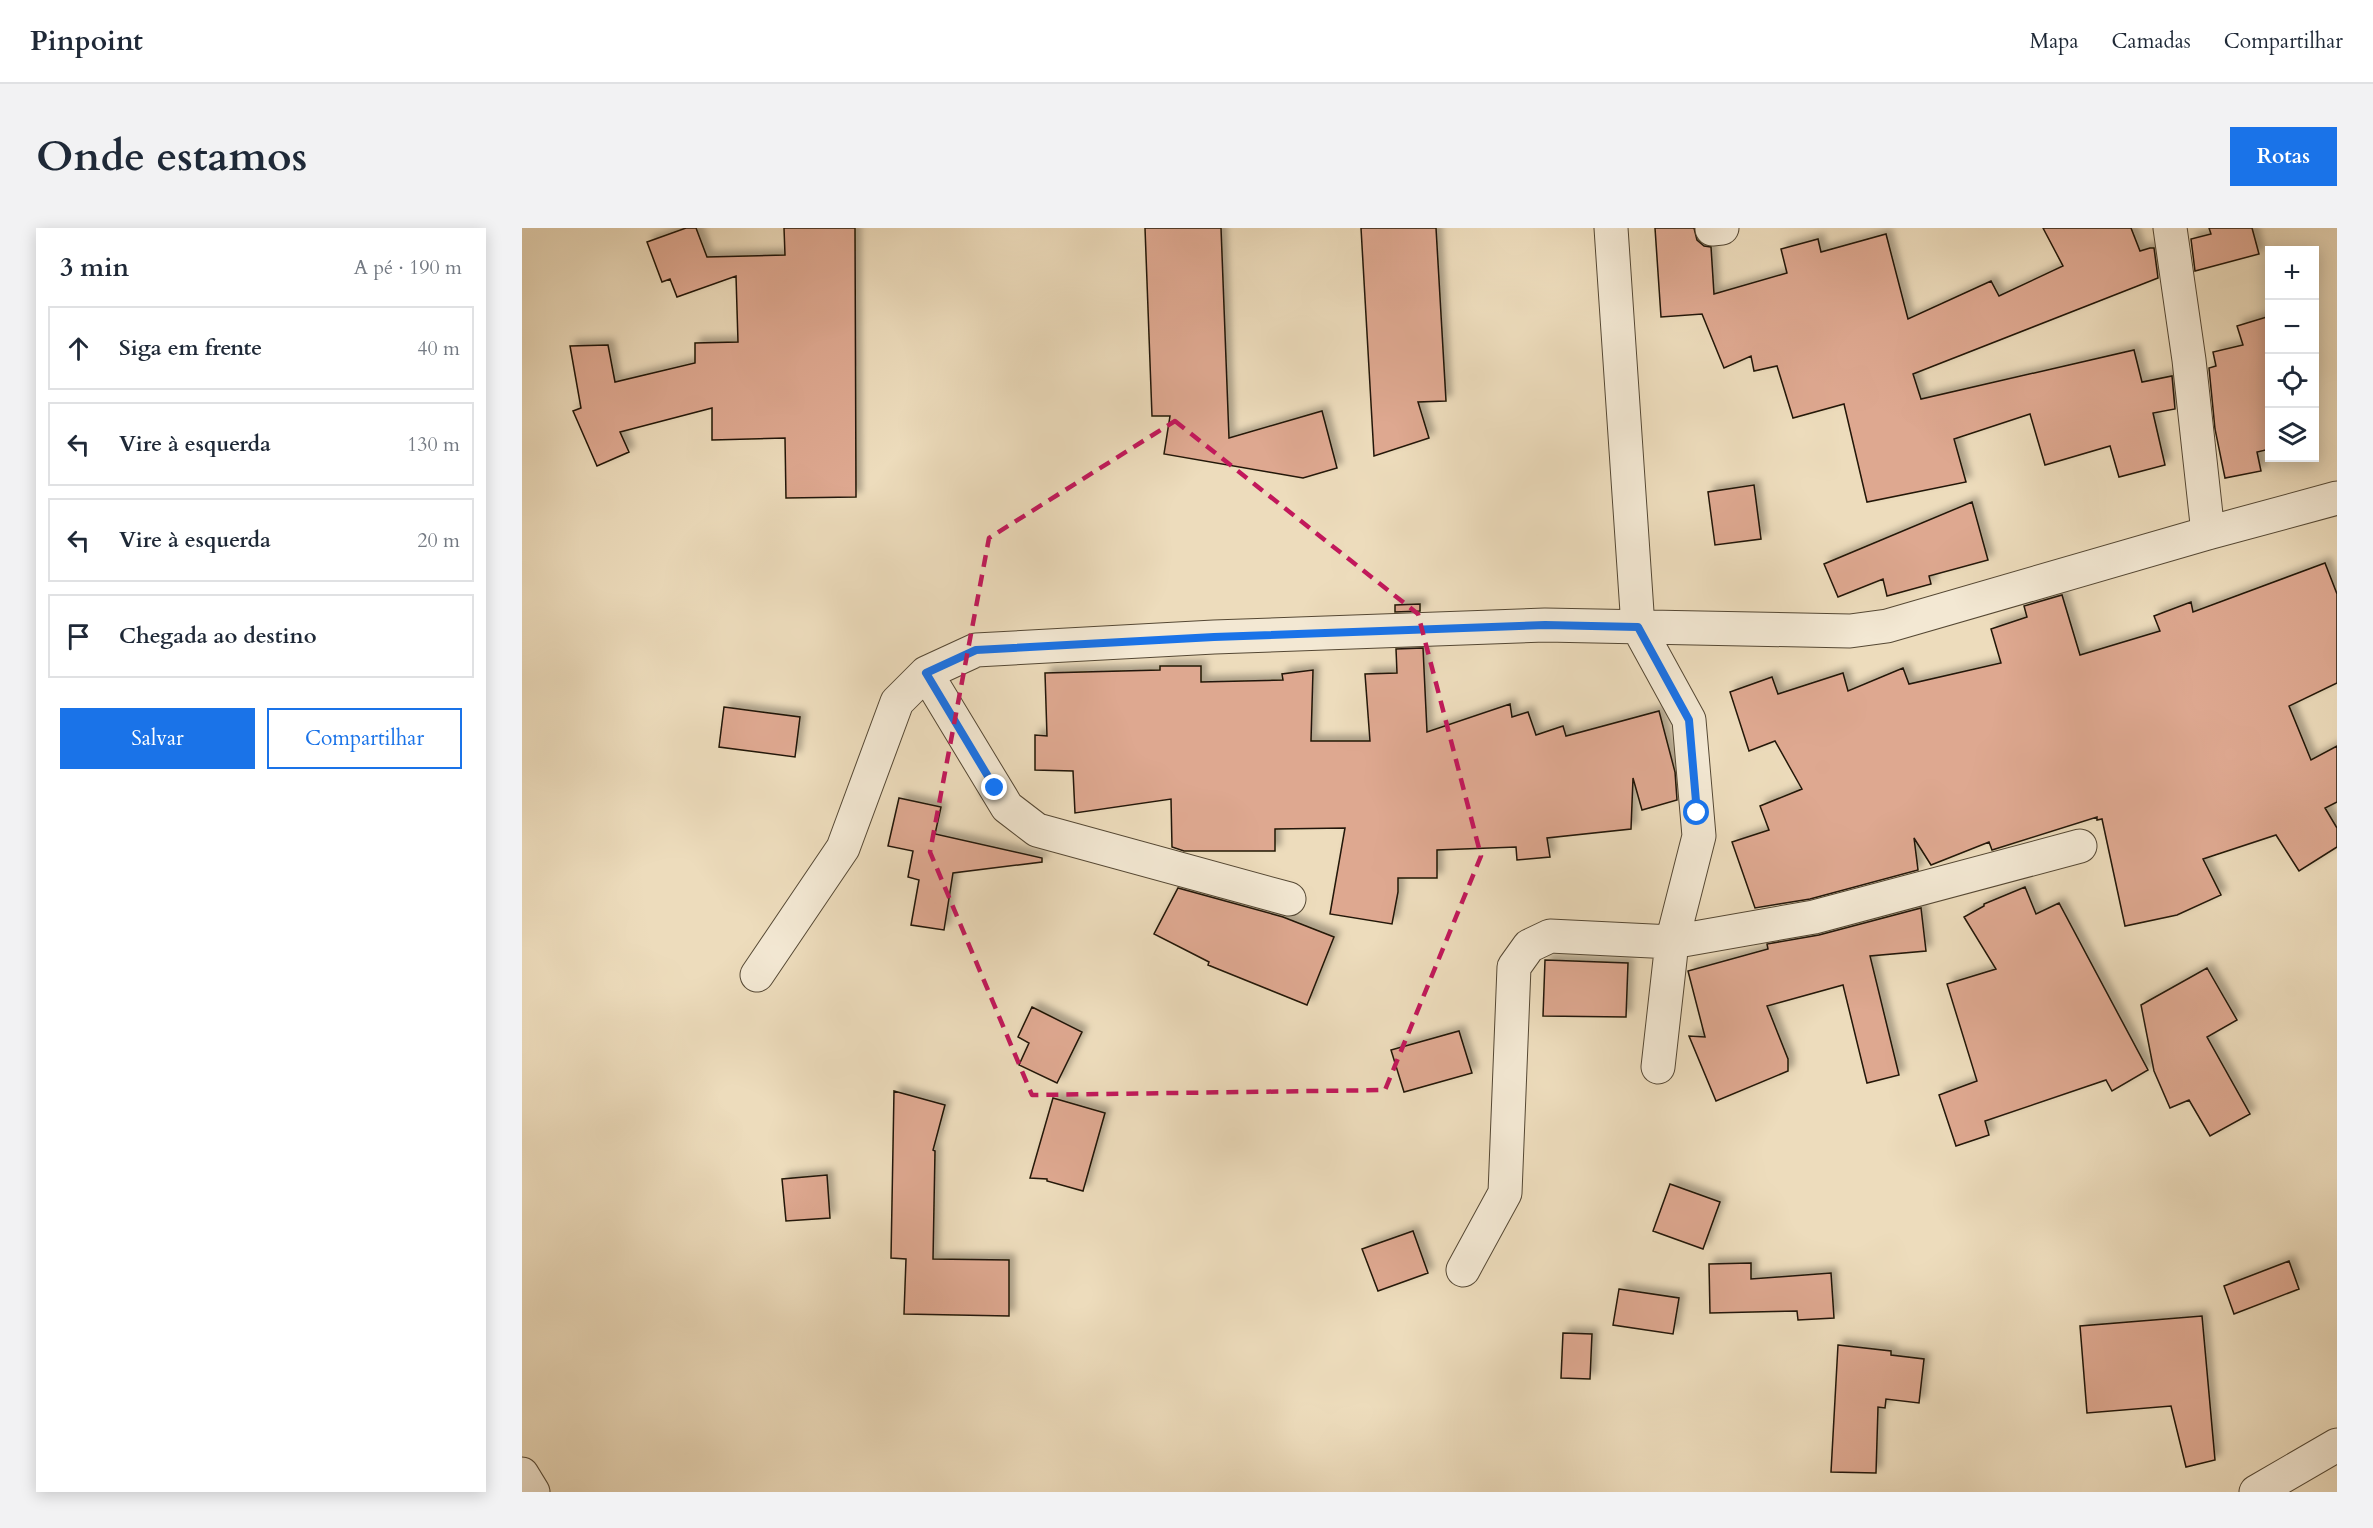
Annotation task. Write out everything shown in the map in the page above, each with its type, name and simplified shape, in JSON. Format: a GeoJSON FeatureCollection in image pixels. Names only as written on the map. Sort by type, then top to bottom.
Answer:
{"type":"FeatureCollection","features":[{"type":"Feature","properties":{"kind":"street"},"geometry":{"type":"LineString","coordinates":[[1611,228],[1638,627],[1689,720],[1699,836],[1672,942],[1658,1067]]}},
{"type":"Feature","properties":{"kind":"street"},"geometry":{"type":"LineString","coordinates":[[2170,228],[2189,360],[2208,532]]}},
{"type":"Feature","properties":{"kind":"street"},"geometry":{"type":"LineString","coordinates":[[757,975],[843,848],[897,702],[926,673],[976,650],[1226,636],[1545,625],[1850,631],[1887,626],[2208,532],[2337,498]]}},
{"type":"Feature","properties":{"kind":"street"},"geometry":{"type":"LineString","coordinates":[[926,673],[1006,807],[1037,830],[1289,899]]}},
{"type":"Feature","properties":{"kind":"street"},"geometry":{"type":"LineString","coordinates":[[1463,1270],[1504,1193],[1514,967],[1529,946],[1550,936],[1672,942],[1814,917],[2080,846]]}},
{"type":"Feature","properties":{"kind":"street"},"geometry":{"type":"LineString","coordinates":[[2256,1492],[2337,1445]]}},
{"type":"Feature","properties":{"kind":"street"},"geometry":{"type":"LineString","coordinates":[[522,1474],[533,1492]]}},
{"type":"Feature","properties":{"kind":"highlighted area"},"geometry":{"type":"Polygon","coordinates":[[[1175,421],[1418,614],[1481,856],[1385,1090],[1032,1095],[930,852],[989,538],[1175,421]]]}},
{"type":"Feature","properties":{"kind":"building"},"geometry":{"type":"Polygon","coordinates":[[[686,228],[696,228],[707,257],[785,255],[784,228],[855,228],[856,497],[786,498],[785,438],[712,440],[712,408],[620,432],[629,452],[597,466],[573,411],[581,408],[570,346],[608,345],[615,382],[695,363],[695,343],[738,342],[736,276],[677,297],[670,279],[662,282],[647,242],[686,228]]]}},
{"type":"Feature","properties":{"kind":"building"},"geometry":{"type":"Polygon","coordinates":[[[1145,228],[1221,228],[1229,438],[1322,411],[1337,468],[1303,478],[1164,454],[1170,416],[1152,416],[1145,228]]]}},
{"type":"Feature","properties":{"kind":"building"},"geometry":{"type":"Polygon","coordinates":[[[1361,228],[1436,228],[1446,401],[1418,402],[1429,438],[1374,456],[1361,228]]]}},
{"type":"Feature","properties":{"kind":"building"},"geometry":{"type":"Polygon","coordinates":[[[1655,228],[1694,228],[1697,240],[1704,246],[1711,247],[1714,294],[1787,273],[1781,249],[1818,239],[1821,252],[1886,234],[1908,319],[1991,281],[1999,296],[2063,266],[2043,228],[2131,228],[2140,251],[2154,248],[2158,278],[1913,374],[1921,399],[2134,350],[2142,382],[2172,376],[2175,409],[2153,413],[2165,465],[2119,477],[2110,446],[2045,465],[2030,414],[1954,439],[1966,482],[1867,502],[1844,404],[1793,418],[1777,366],[1754,371],[1751,356],[1724,368],[1702,314],[1661,317],[1655,228]]]}},
{"type":"Feature","properties":{"kind":"building"},"geometry":{"type":"Polygon","coordinates":[[[2209,228],[2252,228],[2259,254],[2195,271],[2191,239],[2211,234],[2209,228]]]}},
{"type":"Feature","properties":{"kind":"building"},"geometry":{"type":"Polygon","coordinates":[[[2265,318],[2265,450],[2257,452],[2261,471],[2225,478],[2215,429],[2209,368],[2216,366],[2213,352],[2243,345],[2237,326],[2265,318]]]}},
{"type":"Feature","properties":{"kind":"building"},"geometry":{"type":"Polygon","coordinates":[[[1754,485],[1761,539],[1715,545],[1708,492],[1754,485]]]}},
{"type":"Feature","properties":{"kind":"building"},"geometry":{"type":"Polygon","coordinates":[[[1972,502],[1988,560],[1929,576],[1931,584],[1887,596],[1883,579],[1838,597],[1824,564],[1972,502]]]}},
{"type":"Feature","properties":{"kind":"building"},"geometry":{"type":"Polygon","coordinates":[[[2325,563],[2337,594],[2337,683],[2289,706],[2311,760],[2337,746],[2337,802],[2325,808],[2337,828],[2337,847],[2299,871],[2276,835],[2203,859],[2221,895],[2177,915],[2125,926],[2102,819],[2097,820],[2097,817],[1992,850],[1989,842],[1931,865],[1914,838],[1918,870],[1810,899],[1755,908],[1732,842],[1769,830],[1760,806],[1802,789],[1775,741],[1749,751],[1730,692],[1772,677],[1778,694],[1843,673],[1848,691],[1903,668],[1909,684],[2001,663],[1991,629],[2027,617],[2024,606],[2062,595],[2080,655],[2160,631],[2154,616],[2191,602],[2193,612],[2325,563]]]}},
{"type":"Feature","properties":{"kind":"building"},"geometry":{"type":"Polygon","coordinates":[[[1420,604],[1420,611],[1395,612],[1395,605],[1420,604]]]}},
{"type":"Feature","properties":{"kind":"building"},"geometry":{"type":"Polygon","coordinates":[[[1423,648],[1427,732],[1510,704],[1512,717],[1528,712],[1536,735],[1563,726],[1566,736],[1659,711],[1675,772],[1677,800],[1642,810],[1633,778],[1631,829],[1547,838],[1550,857],[1517,860],[1516,847],[1437,850],[1437,878],[1398,878],[1398,892],[1392,924],[1330,914],[1345,828],[1275,829],[1275,851],[1184,851],[1172,847],[1171,799],[1075,813],[1073,771],[1035,770],[1035,735],[1047,736],[1045,673],[1160,670],[1160,666],[1201,666],[1201,682],[1283,680],[1282,674],[1313,670],[1311,741],[1370,741],[1365,674],[1397,673],[1396,649],[1423,648]]]}},
{"type":"Feature","properties":{"kind":"building"},"geometry":{"type":"Polygon","coordinates":[[[724,707],[800,717],[795,757],[719,747],[724,707]]]}},
{"type":"Feature","properties":{"kind":"building"},"geometry":{"type":"Polygon","coordinates":[[[899,798],[941,807],[935,834],[1042,858],[1042,862],[953,873],[944,930],[911,925],[919,880],[908,877],[913,851],[888,846],[899,798]]]}},
{"type":"Feature","properties":{"kind":"building"},"geometry":{"type":"Polygon","coordinates":[[[2025,887],[2036,914],[2059,903],[2148,1070],[2112,1091],[2106,1080],[1985,1121],[1989,1135],[1956,1146],[1939,1095],[1977,1081],[1947,984],[1996,969],[1964,917],[1984,904],[2025,887]]]}},
{"type":"Feature","properties":{"kind":"building"},"geometry":{"type":"Polygon","coordinates":[[[1178,888],[1283,917],[1334,937],[1307,1005],[1208,965],[1209,962],[1154,934],[1178,888]]]}},
{"type":"Feature","properties":{"kind":"building"},"geometry":{"type":"Polygon","coordinates":[[[1921,908],[1926,951],[1870,956],[1899,1075],[1867,1083],[1843,985],[1767,1006],[1788,1059],[1788,1071],[1716,1101],[1689,1036],[1705,1037],[1688,971],[1768,949],[1767,944],[1819,935],[1921,908]]]}},
{"type":"Feature","properties":{"kind":"building"},"geometry":{"type":"Polygon","coordinates":[[[1545,960],[1628,963],[1626,1017],[1543,1016],[1545,960]]]}},
{"type":"Feature","properties":{"kind":"building"},"geometry":{"type":"Polygon","coordinates":[[[2207,968],[2237,1020],[2207,1037],[2250,1114],[2210,1136],[2189,1100],[2170,1108],[2154,1071],[2141,1005],[2207,968]]]}},
{"type":"Feature","properties":{"kind":"building"},"geometry":{"type":"Polygon","coordinates":[[[1032,1007],[1082,1032],[1057,1083],[1019,1065],[1029,1043],[1018,1037],[1032,1007]]]}},
{"type":"Feature","properties":{"kind":"building"},"geometry":{"type":"Polygon","coordinates":[[[1459,1031],[1472,1073],[1404,1092],[1391,1050],[1459,1031]]]}},
{"type":"Feature","properties":{"kind":"building"},"geometry":{"type":"Polygon","coordinates":[[[894,1091],[945,1105],[933,1150],[935,1151],[933,1259],[1009,1260],[1009,1316],[904,1314],[906,1259],[891,1258],[894,1091]]]}},
{"type":"Feature","properties":{"kind":"building"},"geometry":{"type":"Polygon","coordinates":[[[1053,1098],[1105,1113],[1083,1191],[1047,1181],[1047,1179],[1030,1178],[1053,1098]]]}},
{"type":"Feature","properties":{"kind":"building"},"geometry":{"type":"Polygon","coordinates":[[[827,1175],[830,1218],[786,1221],[782,1179],[827,1175]]]}},
{"type":"Feature","properties":{"kind":"building"},"geometry":{"type":"Polygon","coordinates":[[[1670,1184],[1720,1202],[1703,1249],[1653,1231],[1670,1184]]]}},
{"type":"Feature","properties":{"kind":"building"},"geometry":{"type":"Polygon","coordinates":[[[1413,1231],[1428,1273],[1378,1291],[1362,1249],[1413,1231]]]}},
{"type":"Feature","properties":{"kind":"building"},"geometry":{"type":"Polygon","coordinates":[[[2289,1261],[2299,1289],[2234,1314],[2224,1286],[2289,1261]]]}},
{"type":"Feature","properties":{"kind":"building"},"geometry":{"type":"Polygon","coordinates":[[[1751,1263],[1751,1279],[1831,1273],[1834,1318],[1798,1320],[1797,1311],[1710,1313],[1709,1264],[1751,1263]]]}},
{"type":"Feature","properties":{"kind":"building"},"geometry":{"type":"Polygon","coordinates":[[[1619,1289],[1679,1298],[1673,1334],[1613,1325],[1619,1289]]]}},
{"type":"Feature","properties":{"kind":"building"},"geometry":{"type":"Polygon","coordinates":[[[2202,1316],[2215,1460],[2186,1467],[2171,1406],[2087,1413],[2080,1326],[2202,1316]]]}},
{"type":"Feature","properties":{"kind":"building"},"geometry":{"type":"Polygon","coordinates":[[[1563,1333],[1592,1334],[1590,1379],[1561,1378],[1563,1333]]]}},
{"type":"Feature","properties":{"kind":"building"},"geometry":{"type":"Polygon","coordinates":[[[1838,1345],[1891,1351],[1891,1355],[1924,1359],[1919,1403],[1886,1399],[1885,1408],[1878,1407],[1876,1473],[1831,1472],[1838,1345]]]}},
{"type":"Feature","properties":{"kind":"route"},"geometry":{"type":"LineString","coordinates":[[995,788],[926,673],[976,650],[1214,637],[1545,625],[1638,627],[1689,720],[1697,813]]}}]}
